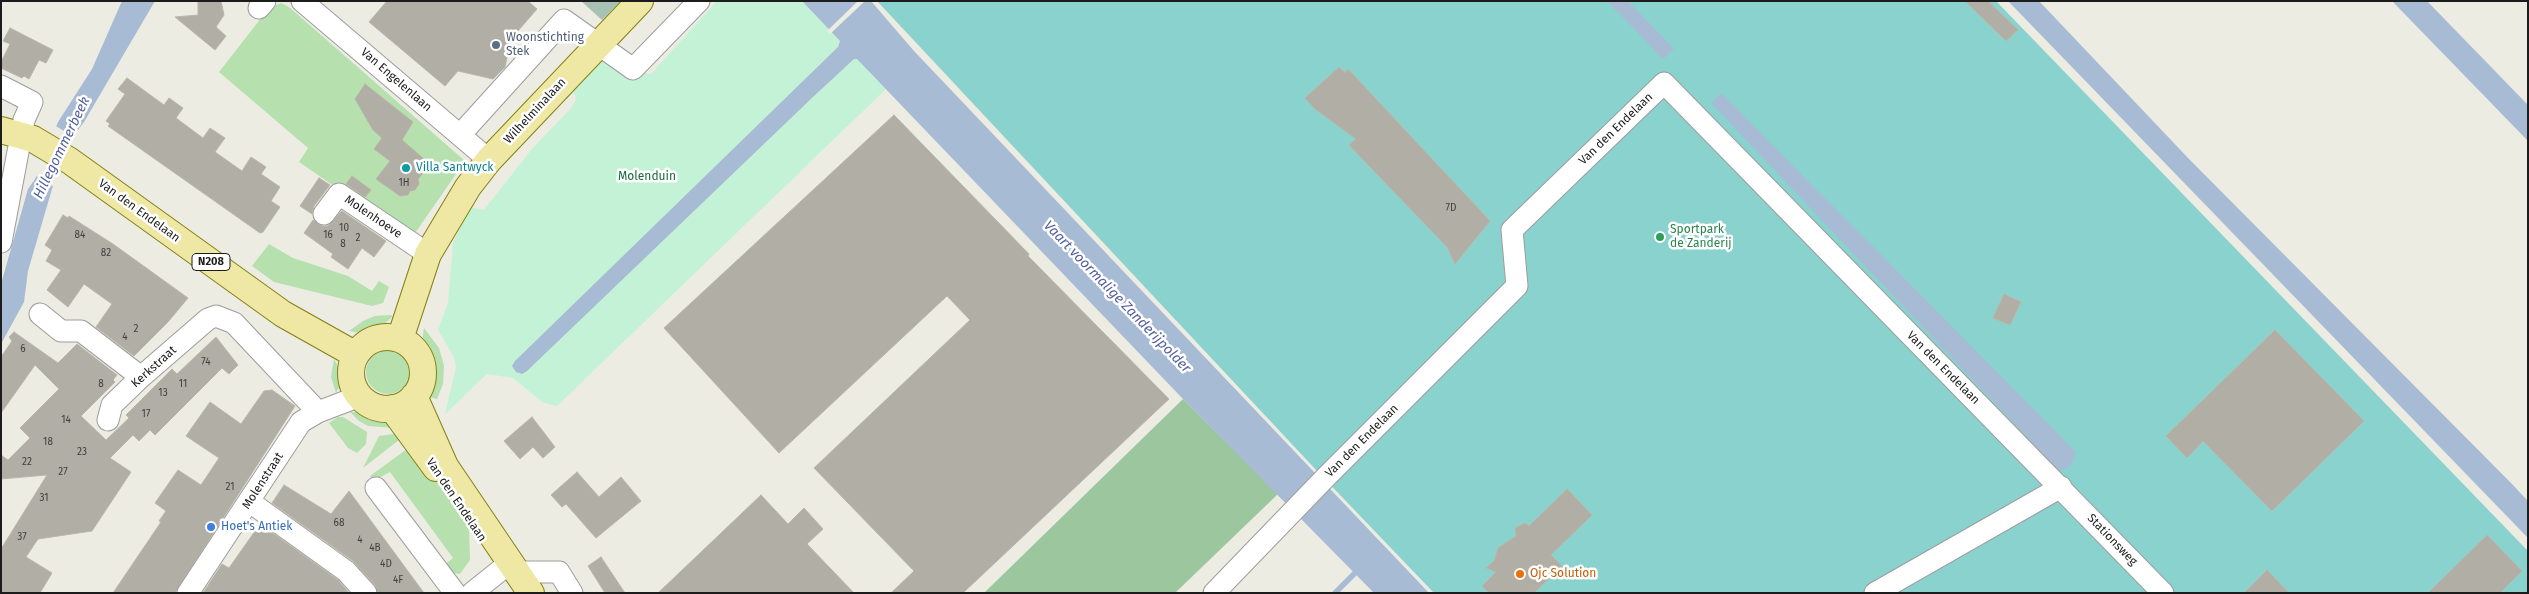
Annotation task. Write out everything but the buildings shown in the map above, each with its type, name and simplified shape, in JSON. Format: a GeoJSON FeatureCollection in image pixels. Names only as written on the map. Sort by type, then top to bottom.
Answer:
{"type":"FeatureCollection","features":[{"type":"Feature","properties":{"kind":"main road","name":"Wilhelminalaan"},"geometry":{"type":"LineString","coordinates":[[400,340],[428,254],[463,195],[489,160],[596,45],[640,1]]}},
{"type":"Feature","properties":{"kind":"main road","name":"Van den Endelaan"},"geometry":{"type":"LineString","coordinates":[[20,142],[70,161],[283,314],[356,355]]}},
{"type":"Feature","properties":{"kind":"main road"},"geometry":{"type":"LineString","coordinates":[[386,337],[400,340],[412,347],[421,362],[423,376],[419,389],[403,402],[374,406],[360,396],[352,376],[356,355],[363,347],[376,339],[386,337]]}},
{"type":"Feature","properties":{"kind":"main road","name":"Van den Endelaan"},"geometry":{"type":"LineString","coordinates":[[403,402],[517,581]]}},
{"type":"Feature","properties":{"kind":"street","name":"Van Engelenlaan"},"geometry":{"type":"LineString","coordinates":[[302,1],[489,160]]}},
{"type":"Feature","properties":{"kind":"street"},"geometry":{"type":"LineString","coordinates":[[460,135],[564,20],[596,45],[633,69],[699,1]]}},
{"type":"Feature","properties":{"kind":"street","name":"Van den Endelaan"},"geometry":{"type":"LineString","coordinates":[[1214,593],[1330,473],[1517,286],[1512,230],[1664,83],[2061,487]]}},
{"type":"Feature","properties":{"kind":"street"},"geometry":{"type":"LineString","coordinates":[[1,86],[32,102],[24,120],[1,242]]}},
{"type":"Feature","properties":{"kind":"street","name":"Molenhoeve"},"geometry":{"type":"LineString","coordinates":[[324,214],[339,194],[428,254]]}},
{"type":"Feature","properties":{"kind":"street"},"geometry":{"type":"LineString","coordinates":[[40,314],[61,331],[81,332],[141,377]]}},
{"type":"Feature","properties":{"kind":"street","name":"Kerkstraat"},"geometry":{"type":"LineString","coordinates":[[108,420],[112,406],[141,377],[208,318],[216,316],[234,323],[318,412]]}},
{"type":"Feature","properties":{"kind":"street","name":"Molenstraat"},"geometry":{"type":"LineString","coordinates":[[188,593],[250,502],[301,422],[318,412],[360,396]]}},
{"type":"Feature","properties":{"kind":"street"},"geometry":{"type":"LineString","coordinates":[[1875,593],[2061,487]]}},
{"type":"Feature","properties":{"kind":"street","name":"Stationsweg"},"geometry":{"type":"LineString","coordinates":[[2061,487],[2163,593]]}},
{"type":"Feature","properties":{"kind":"street"},"geometry":{"type":"LineString","coordinates":[[376,488],[455,593]]}},
{"type":"Feature","properties":{"kind":"street"},"geometry":{"type":"LineString","coordinates":[[250,502],[346,571],[366,593]]}},
{"type":"Feature","properties":{"kind":"street"},"geometry":{"type":"LineString","coordinates":[[472,593],[559,572],[572,593]]}},
{"type":"Feature","properties":{"kind":"green space"},"geometry":{"type":"Polygon","coordinates":[[[581,1],[621,1],[602,20],[581,1]]]}},
{"type":"Feature","properties":{"kind":"green space","name":"Molenduin"},"geometry":{"type":"Polygon","coordinates":[[[717,1],[802,1],[886,89],[557,406],[542,402],[513,378],[487,374],[445,414],[456,367],[454,357],[438,330],[448,303],[453,243],[470,207],[484,210],[531,150],[571,108],[576,100],[575,95],[569,90],[605,54],[632,71],[651,74],[717,1]]]}},
{"type":"Feature","properties":{"kind":"green space"},"geometry":{"type":"Polygon","coordinates":[[[281,3],[289,7],[465,161],[411,239],[299,162],[308,148],[219,72],[269,8],[281,3]]]}},
{"type":"Feature","properties":{"kind":"green space"},"geometry":{"type":"Polygon","coordinates":[[[269,244],[293,258],[348,276],[372,291],[379,281],[389,287],[383,303],[372,306],[274,282],[252,266],[269,244]]]}},
{"type":"Feature","properties":{"kind":"green space"},"geometry":{"type":"Polygon","coordinates":[[[375,316],[393,316],[380,328],[360,333],[349,331],[363,321],[375,316]]]}},
{"type":"Feature","properties":{"kind":"green space"},"geometry":{"type":"Polygon","coordinates":[[[424,328],[439,348],[444,366],[443,384],[437,399],[429,397],[427,390],[432,368],[422,341],[424,328]]]}},
{"type":"Feature","properties":{"kind":"green space"},"geometry":{"type":"Polygon","coordinates":[[[388,350],[400,354],[406,360],[410,372],[406,384],[400,390],[388,394],[376,390],[370,384],[366,372],[370,360],[376,354],[388,350]]]}},
{"type":"Feature","properties":{"kind":"green space"},"geometry":{"type":"Polygon","coordinates":[[[334,359],[344,378],[336,393],[331,377],[334,359]]]}},
{"type":"Feature","properties":{"kind":"green space"},"geometry":{"type":"Polygon","coordinates":[[[1183,399],[1278,494],[1175,593],[984,593],[1183,399]]]}},
{"type":"Feature","properties":{"kind":"green space"},"geometry":{"type":"Polygon","coordinates":[[[350,412],[371,412],[381,415],[396,428],[368,426],[359,421],[350,412]]]}},
{"type":"Feature","properties":{"kind":"green space"},"geometry":{"type":"Polygon","coordinates":[[[338,417],[343,417],[367,432],[366,444],[357,453],[348,448],[329,423],[338,417]]]}},
{"type":"Feature","properties":{"kind":"green space"},"geometry":{"type":"Polygon","coordinates":[[[402,433],[404,436],[363,468],[379,436],[402,433]]]}},
{"type":"Feature","properties":{"kind":"green space"},"geometry":{"type":"Polygon","coordinates":[[[411,446],[469,526],[470,560],[460,574],[453,573],[443,566],[453,558],[390,472],[373,481],[370,476],[411,446]]]}},
{"type":"Feature","properties":{"kind":"shaded area","name":"Sportpark de Zanderij"},"geometry":{"type":"Polygon","coordinates":[[[877,1],[1996,1],[2528,551],[2528,593],[1434,593],[1318,472],[877,1]]]}},
{"type":"Feature","properties":{"kind":"water","name":"Hillegommerbeek"},"geometry":{"type":"Polygon","coordinates":[[[122,1],[155,1],[84,122],[75,134],[52,189],[28,271],[24,302],[1,344],[1,284],[28,189],[35,179],[58,122],[92,69],[122,1]]]}},
{"type":"Feature","properties":{"kind":"water","name":"Vaart voormalige Zanderijpolder"},"geometry":{"type":"Polygon","coordinates":[[[802,1],[871,1],[914,51],[1429,593],[1374,593],[1183,399],[857,59],[854,59],[814,96],[527,371],[522,374],[516,372],[512,366],[515,361],[838,47],[840,41],[802,1]]]}},
{"type":"Feature","properties":{"kind":"water"},"geometry":{"type":"Polygon","coordinates":[[[1607,1],[1628,1],[1674,49],[1663,59],[1607,1]]]}},
{"type":"Feature","properties":{"kind":"water"},"geometry":{"type":"Polygon","coordinates":[[[2008,1],[2039,1],[2190,160],[2512,484],[2528,501],[2528,538],[2008,1]]]}},
{"type":"Feature","properties":{"kind":"water"},"geometry":{"type":"Polygon","coordinates":[[[2392,1],[2427,1],[2528,105],[2528,141],[2392,1]]]}},
{"type":"Feature","properties":{"kind":"water"},"geometry":{"type":"Polygon","coordinates":[[[1721,93],[2076,452],[2071,466],[2059,471],[1711,103],[1721,93]]]}},
{"type":"Feature","properties":{"kind":"pier"},"geometry":{"type":"Polygon","coordinates":[[[858,1],[865,1],[830,34],[827,31],[858,1]]]}},
{"type":"Feature","properties":{"kind":"pier"},"geometry":{"type":"Polygon","coordinates":[[[54,125],[76,138],[54,187],[34,175],[54,125]]]}},
{"type":"Feature","properties":{"kind":"waterway"},"geometry":{"type":"LineString","coordinates":[[1335,593],[1355,573]]}},
{"type":"Feature","properties":{"kind":"place","name":"Woonstichting Stek"},"geometry":{"type":"Point","coordinates":[496,45]}},
{"type":"Feature","properties":{"kind":"place","name":"Villa Santwyck"},"geometry":{"type":"Point","coordinates":[406,168]}},
{"type":"Feature","properties":{"kind":"place","name":"Sportpark de Zanderij"},"geometry":{"type":"Point","coordinates":[1660,237]}},
{"type":"Feature","properties":{"kind":"place","name":"Hoet's Antiek"},"geometry":{"type":"Point","coordinates":[211,527]}},
{"type":"Feature","properties":{"kind":"place","name":"Ojc Solution"},"geometry":{"type":"Point","coordinates":[1520,574]}}]}
